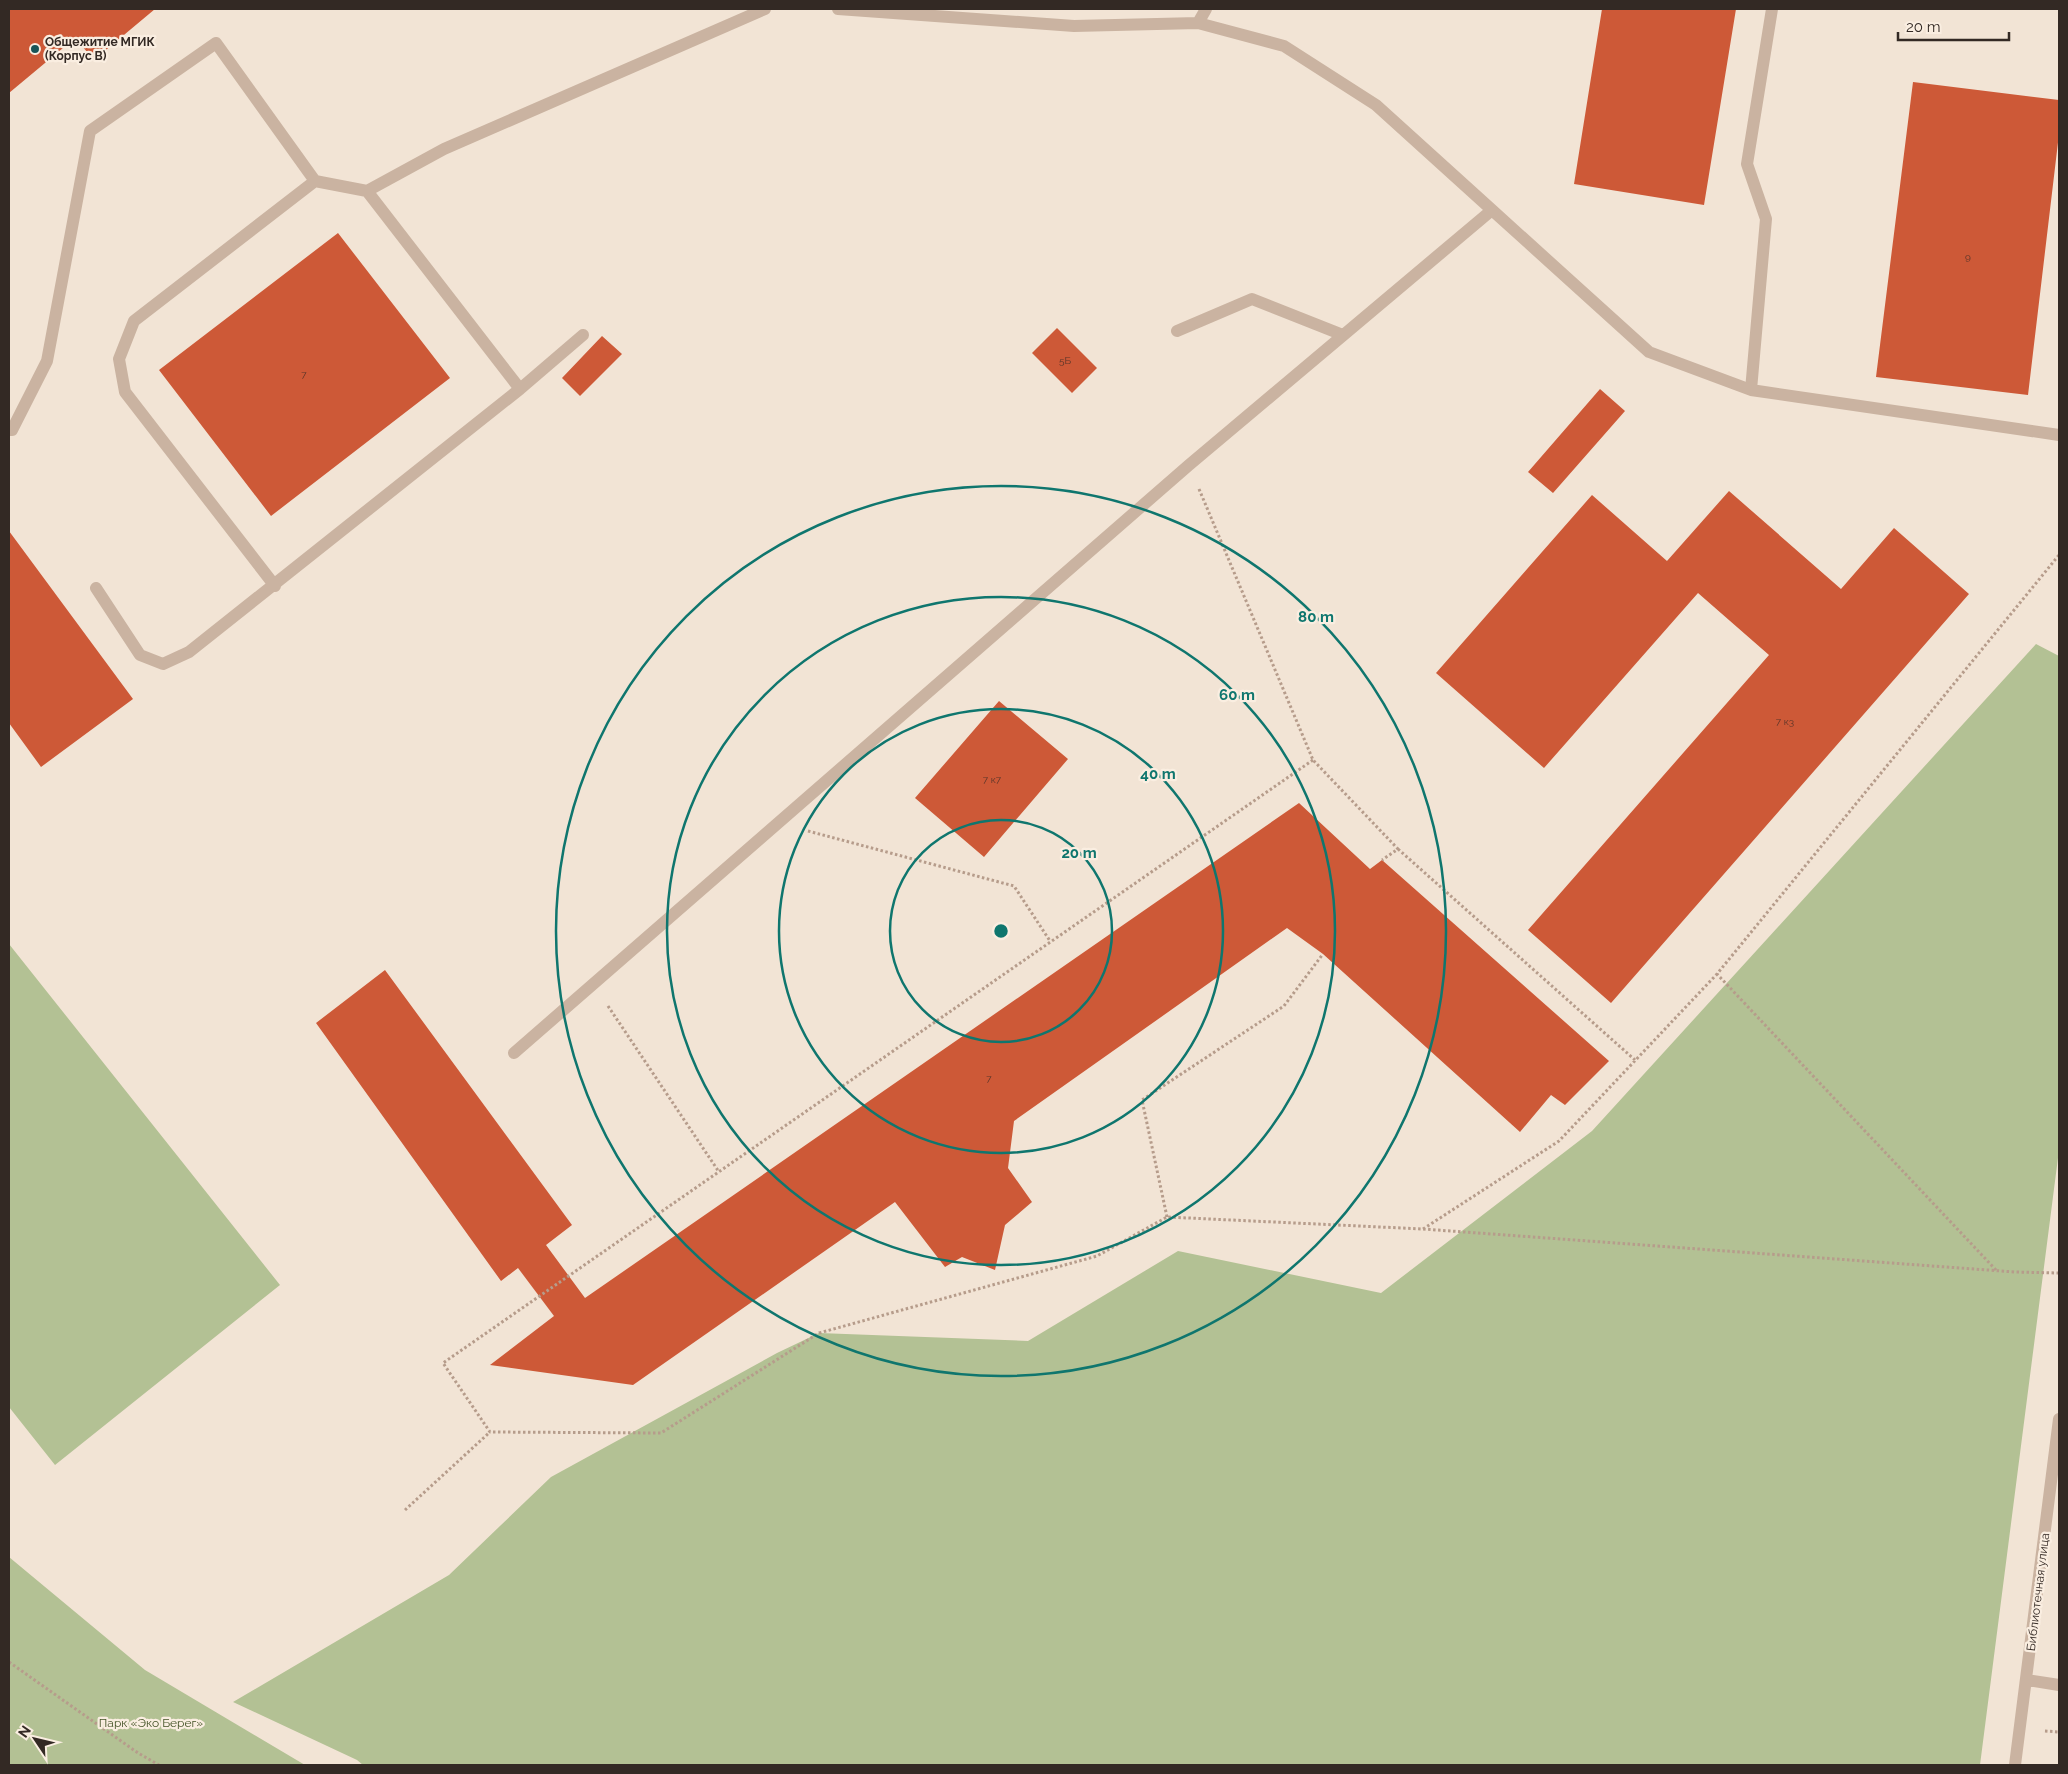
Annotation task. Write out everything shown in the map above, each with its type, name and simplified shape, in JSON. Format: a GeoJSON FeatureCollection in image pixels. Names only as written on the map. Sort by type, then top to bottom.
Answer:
{"type":"FeatureCollection","features":[{"type":"Feature","properties":{"kind":"street"},"geometry":{"type":"LineString","coordinates":[[9,430],[12,430],[47,361],[90,131],[216,43],[315,181],[367,191],[444,150],[765,9]]}},
{"type":"Feature","properties":{"kind":"street"},"geometry":{"type":"LineString","coordinates":[[838,9],[1074,26],[1198,24],[1284,46],[1376,106],[1649,352],[1751,390],[2059,435]]}},
{"type":"Feature","properties":{"kind":"street"},"geometry":{"type":"LineString","coordinates":[[1198,24],[1206,9]]}},
{"type":"Feature","properties":{"kind":"street"},"geometry":{"type":"LineString","coordinates":[[1751,390],[1766,218],[1746,164],[1772,9]]}},
{"type":"Feature","properties":{"kind":"street"},"geometry":{"type":"LineString","coordinates":[[274,586],[124,392],[119,359],[134,321],[315,181]]}},
{"type":"Feature","properties":{"kind":"street"},"geometry":{"type":"LineString","coordinates":[[367,191],[520,389]]}},
{"type":"Feature","properties":{"kind":"street"},"geometry":{"type":"LineString","coordinates":[[514,1053],[1189,465],[1492,210]]}},
{"type":"Feature","properties":{"kind":"street"},"geometry":{"type":"LineString","coordinates":[[1177,331],[1252,298],[1344,335]]}},
{"type":"Feature","properties":{"kind":"street"},"geometry":{"type":"LineString","coordinates":[[96,588],[140,655],[163,664],[189,652],[520,389],[583,335]]}},
{"type":"Feature","properties":{"kind":"street","name":"Библиотечная улица"},"geometry":{"type":"LineString","coordinates":[[2015,1765],[2059,1419]]}},
{"type":"Feature","properties":{"kind":"street"},"geometry":{"type":"LineString","coordinates":[[2027,1680],[2059,1685]]}},
{"type":"Feature","properties":{"kind":"path"},"geometry":{"type":"LineString","coordinates":[[1189,465],[1313,760],[1398,848],[1635,1060]]}},
{"type":"Feature","properties":{"kind":"path"},"geometry":{"type":"LineString","coordinates":[[1423,1229],[1559,1141],[1717,974],[2059,555]]}},
{"type":"Feature","properties":{"kind":"path"},"geometry":{"type":"LineString","coordinates":[[490,1432],[443,1363],[1313,760]]}},
{"type":"Feature","properties":{"kind":"path"},"geometry":{"type":"LineString","coordinates":[[778,824],[1014,886],[1050,941]]}},
{"type":"Feature","properties":{"kind":"path"},"geometry":{"type":"LineString","coordinates":[[1382,860],[1398,848]]}},
{"type":"Feature","properties":{"kind":"path"},"geometry":{"type":"LineString","coordinates":[[1167,1217],[1142,1100],[1284,1006],[1323,954]]}},
{"type":"Feature","properties":{"kind":"path"},"geometry":{"type":"LineString","coordinates":[[1717,974],[1997,1271]]}},
{"type":"Feature","properties":{"kind":"path"},"geometry":{"type":"LineString","coordinates":[[594,984],[719,1172]]}},
{"type":"Feature","properties":{"kind":"path"},"geometry":{"type":"LineString","coordinates":[[405,1510],[490,1432],[661,1433],[819,1333],[1097,1256],[1167,1217],[1423,1229],[1997,1271],[2059,1273]]}},
{"type":"Feature","properties":{"kind":"path"},"geometry":{"type":"LineString","coordinates":[[9,1662],[138,1753],[159,1765]]}},
{"type":"Feature","properties":{"kind":"path"},"geometry":{"type":"LineString","coordinates":[[2041,1731],[2059,1732]]}},
{"type":"Feature","properties":{"kind":"green space"},"geometry":{"type":"Polygon","coordinates":[[[2036,644],[2059,656],[2059,1150],[1980,1765],[363,1765],[357,1760],[233,1702],[449,1575],[551,1477],[777,1353],[819,1333],[1028,1341],[1178,1251],[1381,1293],[1592,1131],[2036,644]]]}},
{"type":"Feature","properties":{"kind":"green space"},"geometry":{"type":"Polygon","coordinates":[[[9,944],[280,1285],[55,1465],[9,1407],[9,944]]]}},
{"type":"Feature","properties":{"kind":"green space","name":"Парк «Эко Берег»"},"geometry":{"type":"Polygon","coordinates":[[[9,1557],[145,1670],[305,1765],[9,1765],[9,1557]]]}},
{"type":"Feature","properties":{"kind":"building","name":"Общежитие МГИК (Корпус В)"},"geometry":{"type":"Polygon","coordinates":[[[9,9],[155,9],[94,60],[75,38],[9,93],[9,9]]]}},
{"type":"Feature","properties":{"kind":"building"},"geometry":{"type":"Polygon","coordinates":[[[1602,9],[1736,9],[1704,205],[1574,184],[1602,9]]]}},
{"type":"Feature","properties":{"kind":"building"},"geometry":{"type":"Polygon","coordinates":[[[1913,82],[2059,100],[2059,134],[2028,395],[1876,377],[1913,82]]]}},
{"type":"Feature","properties":{"kind":"building"},"geometry":{"type":"Polygon","coordinates":[[[338,233],[450,378],[271,516],[159,370],[338,233]]]}},
{"type":"Feature","properties":{"kind":"building"},"geometry":{"type":"Polygon","coordinates":[[[1057,328],[1097,368],[1072,393],[1032,353],[1057,328]]]}},
{"type":"Feature","properties":{"kind":"building"},"geometry":{"type":"Polygon","coordinates":[[[602,336],[622,354],[580,396],[562,378],[602,336]]]}},
{"type":"Feature","properties":{"kind":"building"},"geometry":{"type":"Polygon","coordinates":[[[1600,389],[1625,411],[1553,493],[1528,472],[1600,389]]]}},
{"type":"Feature","properties":{"kind":"building"},"geometry":{"type":"Polygon","coordinates":[[[1729,491],[1841,589],[1894,528],[1969,594],[1611,1003],[1528,930],[1769,655],[1698,593],[1544,768],[1436,673],[1592,495],[1667,561],[1729,491]]]}},
{"type":"Feature","properties":{"kind":"building"},"geometry":{"type":"Polygon","coordinates":[[[9,531],[133,699],[41,767],[9,723],[9,531]]]}},
{"type":"Feature","properties":{"kind":"building"},"geometry":{"type":"Polygon","coordinates":[[[999,701],[1068,759],[984,857],[915,798],[999,701]]]}},
{"type":"Feature","properties":{"kind":"building"},"geometry":{"type":"Polygon","coordinates":[[[1299,803],[1370,869],[1382,860],[1609,1061],[1565,1105],[1551,1095],[1520,1132],[1323,954],[1287,928],[1014,1121],[1008,1168],[1032,1202],[1005,1225],[995,1270],[962,1257],[945,1267],[895,1202],[633,1385],[490,1365],[554,1316],[518,1268],[501,1281],[316,1023],[385,970],[572,1225],[546,1245],[585,1298],[1299,803]]]}},
{"type":"Feature","properties":{"kind":"place","name":"Общежитие МГИК (Корпус В)"},"geometry":{"type":"Point","coordinates":[35,49]}}]}
